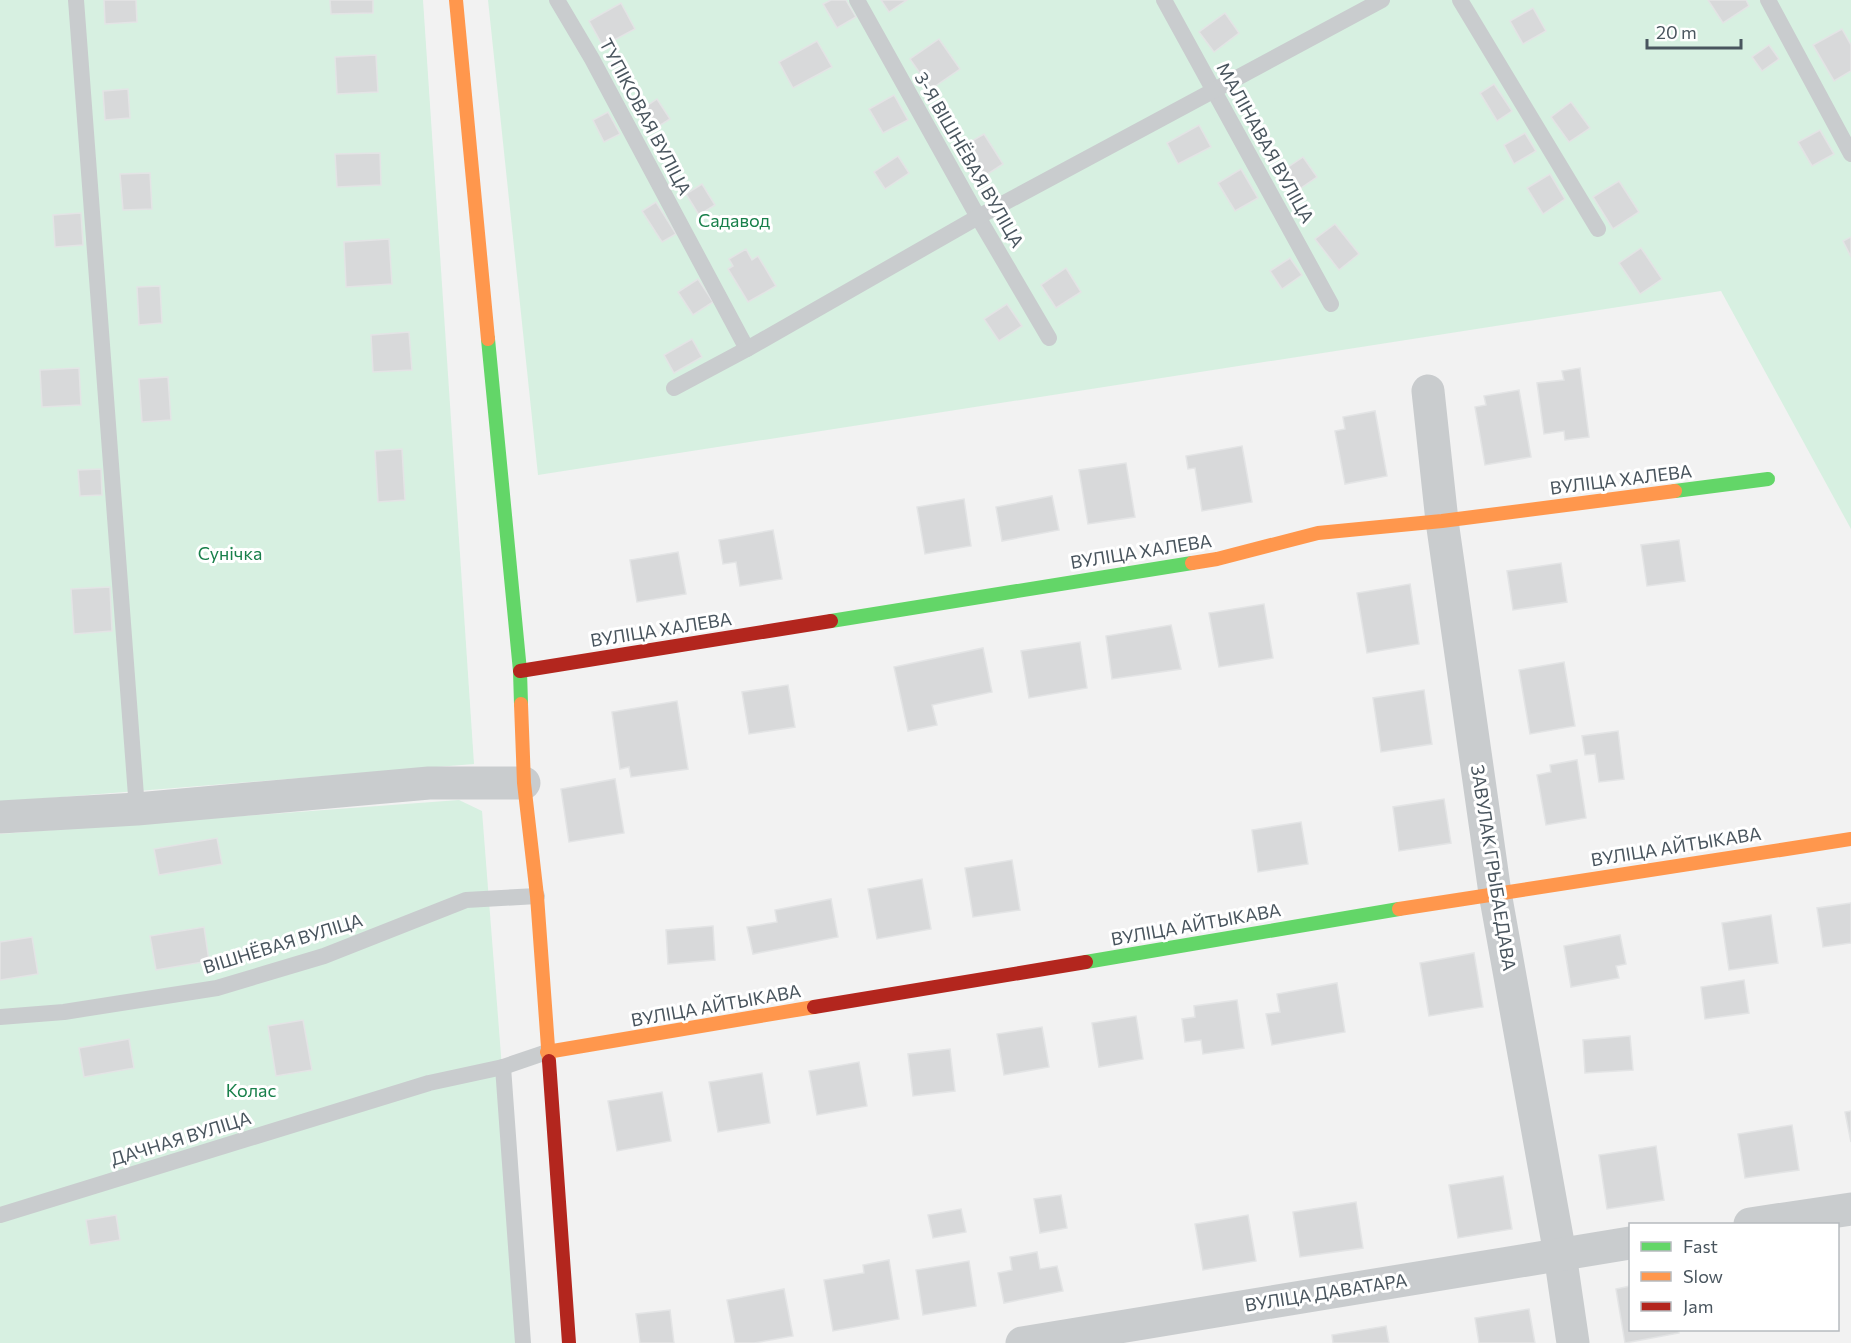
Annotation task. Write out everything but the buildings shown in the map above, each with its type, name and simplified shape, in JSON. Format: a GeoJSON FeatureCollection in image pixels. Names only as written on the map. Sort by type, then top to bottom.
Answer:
{"type":"FeatureCollection","features":[{"type":"Feature","properties":{"kind":"street"},"geometry":{"type":"LineString","coordinates":[[456,0],[520,671],[524,783],[537,896],[569,1343]]}},
{"type":"Feature","properties":{"kind":"street","name":"ЗАВУЛАК ГРЫБАЕДАВА"},"geometry":{"type":"LineString","coordinates":[[1428,391],[1442,521],[1495,893],[1560,1254],[1573,1343]]}},
{"type":"Feature","properties":{"kind":"street","name":"ВУЛІЦА ХАЛЕВА"},"geometry":{"type":"LineString","coordinates":[[520,671],[1217,559],[1318,533],[1442,521],[1768,479]]}},
{"type":"Feature","properties":{"kind":"street"},"geometry":{"type":"LineString","coordinates":[[0,817],[137,809],[429,783],[524,783]]}},
{"type":"Feature","properties":{"kind":"street","name":"ВУЛІЦА АЙТЫКАВА"},"geometry":{"type":"LineString","coordinates":[[547,1052],[1495,893],[1851,839]]}},
{"type":"Feature","properties":{"kind":"street"},"geometry":{"type":"LineString","coordinates":[[1757,1223],[1851,1209]]}},
{"type":"Feature","properties":{"kind":"street","name":"ВУЛІЦА ДАВАТАРА"},"geometry":{"type":"LineString","coordinates":[[1022,1343],[1629,1243]]}},
{"type":"Feature","properties":{"kind":"lane"},"geometry":{"type":"LineString","coordinates":[[76,0],[137,809]]}},
{"type":"Feature","properties":{"kind":"lane","name":"ТУПІКОВАЯ ВУЛІЦА"},"geometry":{"type":"LineString","coordinates":[[557,0],[592,59],[747,348]]}},
{"type":"Feature","properties":{"kind":"lane","name":"3-Я ВІШНЁВАЯ ВУЛІЦА"},"geometry":{"type":"LineString","coordinates":[[857,0],[978,217],[1049,338]]}},
{"type":"Feature","properties":{"kind":"lane","name":"МАЛІНАВАЯ ВУЛІЦА"},"geometry":{"type":"LineString","coordinates":[[1164,0],[1331,304]]}},
{"type":"Feature","properties":{"kind":"lane"},"geometry":{"type":"LineString","coordinates":[[674,388],[978,217],[1382,0]]}},
{"type":"Feature","properties":{"kind":"lane"},"geometry":{"type":"LineString","coordinates":[[1460,0],[1598,229]]}},
{"type":"Feature","properties":{"kind":"lane"},"geometry":{"type":"LineString","coordinates":[[1768,0],[1851,154]]}},
{"type":"Feature","properties":{"kind":"lane","name":"ВІШНЁВАЯ ВУЛІЦА"},"geometry":{"type":"LineString","coordinates":[[0,1017],[64,1012],[217,988],[324,956],[466,900],[537,896]]}},
{"type":"Feature","properties":{"kind":"lane","name":"ДАЧНАЯ ВУЛІЦА"},"geometry":{"type":"LineString","coordinates":[[0,1215],[429,1083],[503,1067],[547,1052]]}},
{"type":"Feature","properties":{"kind":"lane"},"geometry":{"type":"LineString","coordinates":[[503,1067],[523,1343]]}},
{"type":"Feature","properties":{"kind":"green space","name":"Сунічка"},"geometry":{"type":"Polygon","coordinates":[[[0,0],[423,0],[474,764],[0,802],[0,0]]]}},
{"type":"Feature","properties":{"kind":"green space","name":"Садавод"},"geometry":{"type":"Polygon","coordinates":[[[488,0],[1851,0],[1851,529],[1721,291],[538,475],[488,0]]]}},
{"type":"Feature","properties":{"kind":"green space","name":"Колас"},"geometry":{"type":"Polygon","coordinates":[[[459,800],[482,811],[503,1081],[527,1343],[0,1343],[0,834],[459,800]]]}},
{"type":"Feature","properties":{"kind":"traffic: fast"},"geometry":{"type":"LineString","coordinates":[[488,339],[520,671],[521,704]]}},
{"type":"Feature","properties":{"kind":"traffic: fast"},"geometry":{"type":"LineString","coordinates":[[1675,491],[1768,479]]}},
{"type":"Feature","properties":{"kind":"traffic: fast"},"geometry":{"type":"LineString","coordinates":[[831,621],[1192,563]]}},
{"type":"Feature","properties":{"kind":"traffic: fast"},"geometry":{"type":"LineString","coordinates":[[1086,962],[1399,909]]}},
{"type":"Feature","properties":{"kind":"traffic: slow"},"geometry":{"type":"LineString","coordinates":[[456,0],[488,339]]}},
{"type":"Feature","properties":{"kind":"traffic: slow"},"geometry":{"type":"LineString","coordinates":[[1192,563],[1217,559],[1318,533],[1442,521],[1675,491]]}},
{"type":"Feature","properties":{"kind":"traffic: slow"},"geometry":{"type":"LineString","coordinates":[[521,704],[524,783],[537,896],[549,1061]]}},
{"type":"Feature","properties":{"kind":"traffic: slow"},"geometry":{"type":"LineString","coordinates":[[1399,909],[1851,839]]}},
{"type":"Feature","properties":{"kind":"traffic: slow"},"geometry":{"type":"LineString","coordinates":[[547,1052],[814,1007]]}},
{"type":"Feature","properties":{"kind":"traffic: jam"},"geometry":{"type":"LineString","coordinates":[[520,671],[831,621]]}},
{"type":"Feature","properties":{"kind":"traffic: jam"},"geometry":{"type":"LineString","coordinates":[[814,1007],[1086,962]]}},
{"type":"Feature","properties":{"kind":"traffic: jam"},"geometry":{"type":"LineString","coordinates":[[549,1061],[569,1343]]}}]}
